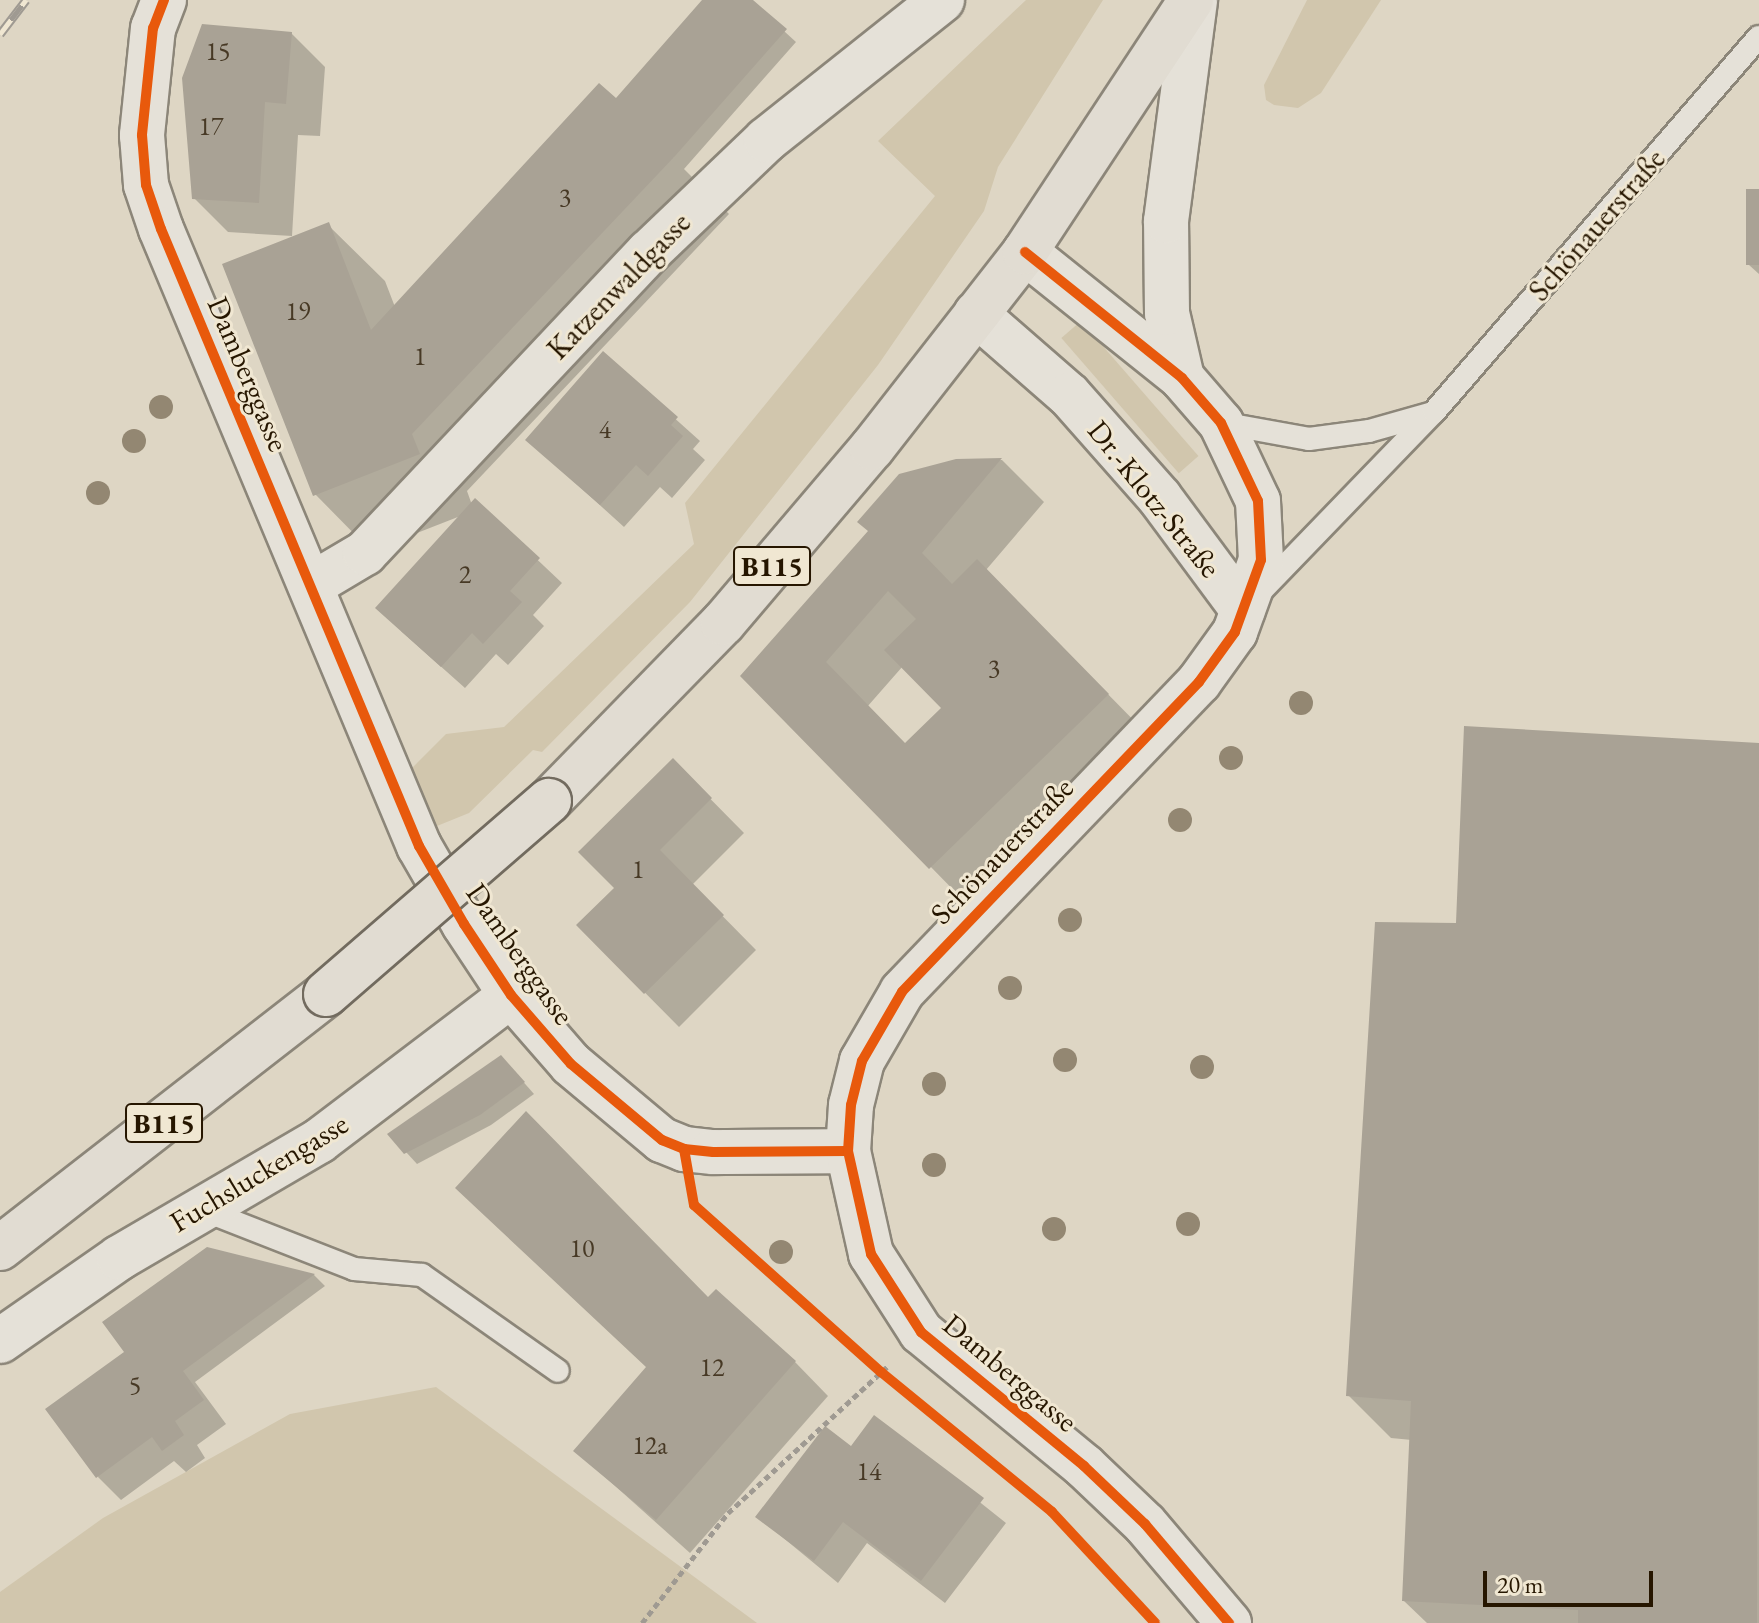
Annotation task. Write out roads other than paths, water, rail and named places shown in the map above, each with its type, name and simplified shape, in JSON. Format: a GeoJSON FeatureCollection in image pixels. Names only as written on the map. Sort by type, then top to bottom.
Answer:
{"type":"FeatureCollection","features":[{"type":"Feature","properties":{"kind":"main road","name":"Dr.-Klotz-Straße"},"geometry":{"type":"LineString","coordinates":[[1025,252],[1193,0]]}},
{"type":"Feature","properties":{"kind":"main road","name":"B115"},"geometry":{"type":"LineString","coordinates":[[0,1248],[326,994],[549,801],[723,623],[872,448],[1025,252]]}},
{"type":"Feature","properties":{"kind":"street","name":"Damberggasse"},"geometry":{"type":"LineString","coordinates":[[164,0],[153,28],[145,83],[146,185],[419,846],[511,995],[590,1082],[662,1140],[684,1149],[713,1152],[848,1151],[871,1254],[921,1332],[1084,1466],[1145,1524],[1229,1623]]}},
{"type":"Feature","properties":{"kind":"street","name":"Katzenwaldgasse"},"geometry":{"type":"LineString","coordinates":[[311,585],[365,553],[649,252],[766,140],[942,0]]}},
{"type":"Feature","properties":{"kind":"street","name":"Dr.-Klotz-Straße"},"geometry":{"type":"LineString","coordinates":[[1182,378],[1167,313],[1166,221],[1193,0]]}},
{"type":"Feature","properties":{"kind":"street","name":"Dr.-Klotz-Straße"},"geometry":{"type":"LineString","coordinates":[[1025,252],[1182,378],[1221,423],[1258,501],[1261,560],[1243,610]]}},
{"type":"Feature","properties":{"kind":"street","name":"Dr.-Klotz-Straße"},"geometry":{"type":"LineString","coordinates":[[976,314],[1069,395],[1160,498],[1243,610]]}},
{"type":"Feature","properties":{"kind":"street","name":"Schönauerstraße"},"geometry":{"type":"LineString","coordinates":[[848,1151],[851,1105],[862,1061],[902,992],[1199,682],[1235,632],[1243,610]]}},
{"type":"Feature","properties":{"kind":"street","name":"Fuchsluckengasse"},"geometry":{"type":"LineString","coordinates":[[0,1341],[200,1209],[319,1141],[511,995]]}},
{"type":"Feature","properties":{"kind":"lane","name":"Schönauerstraße"},"geometry":{"type":"LineString","coordinates":[[1243,610],[1434,412],[1759,37]]}},
{"type":"Feature","properties":{"kind":"lane"},"geometry":{"type":"LineString","coordinates":[[1221,423],[1309,439],[1369,431],[1434,412]]}},
{"type":"Feature","properties":{"kind":"lane"},"geometry":{"type":"LineString","coordinates":[[200,1209],[354,1269],[422,1275],[558,1371]]}},
{"type":"Feature","properties":{"kind":"railway"},"geometry":{"type":"LineString","coordinates":[[0,34],[26,0]]}}]}
